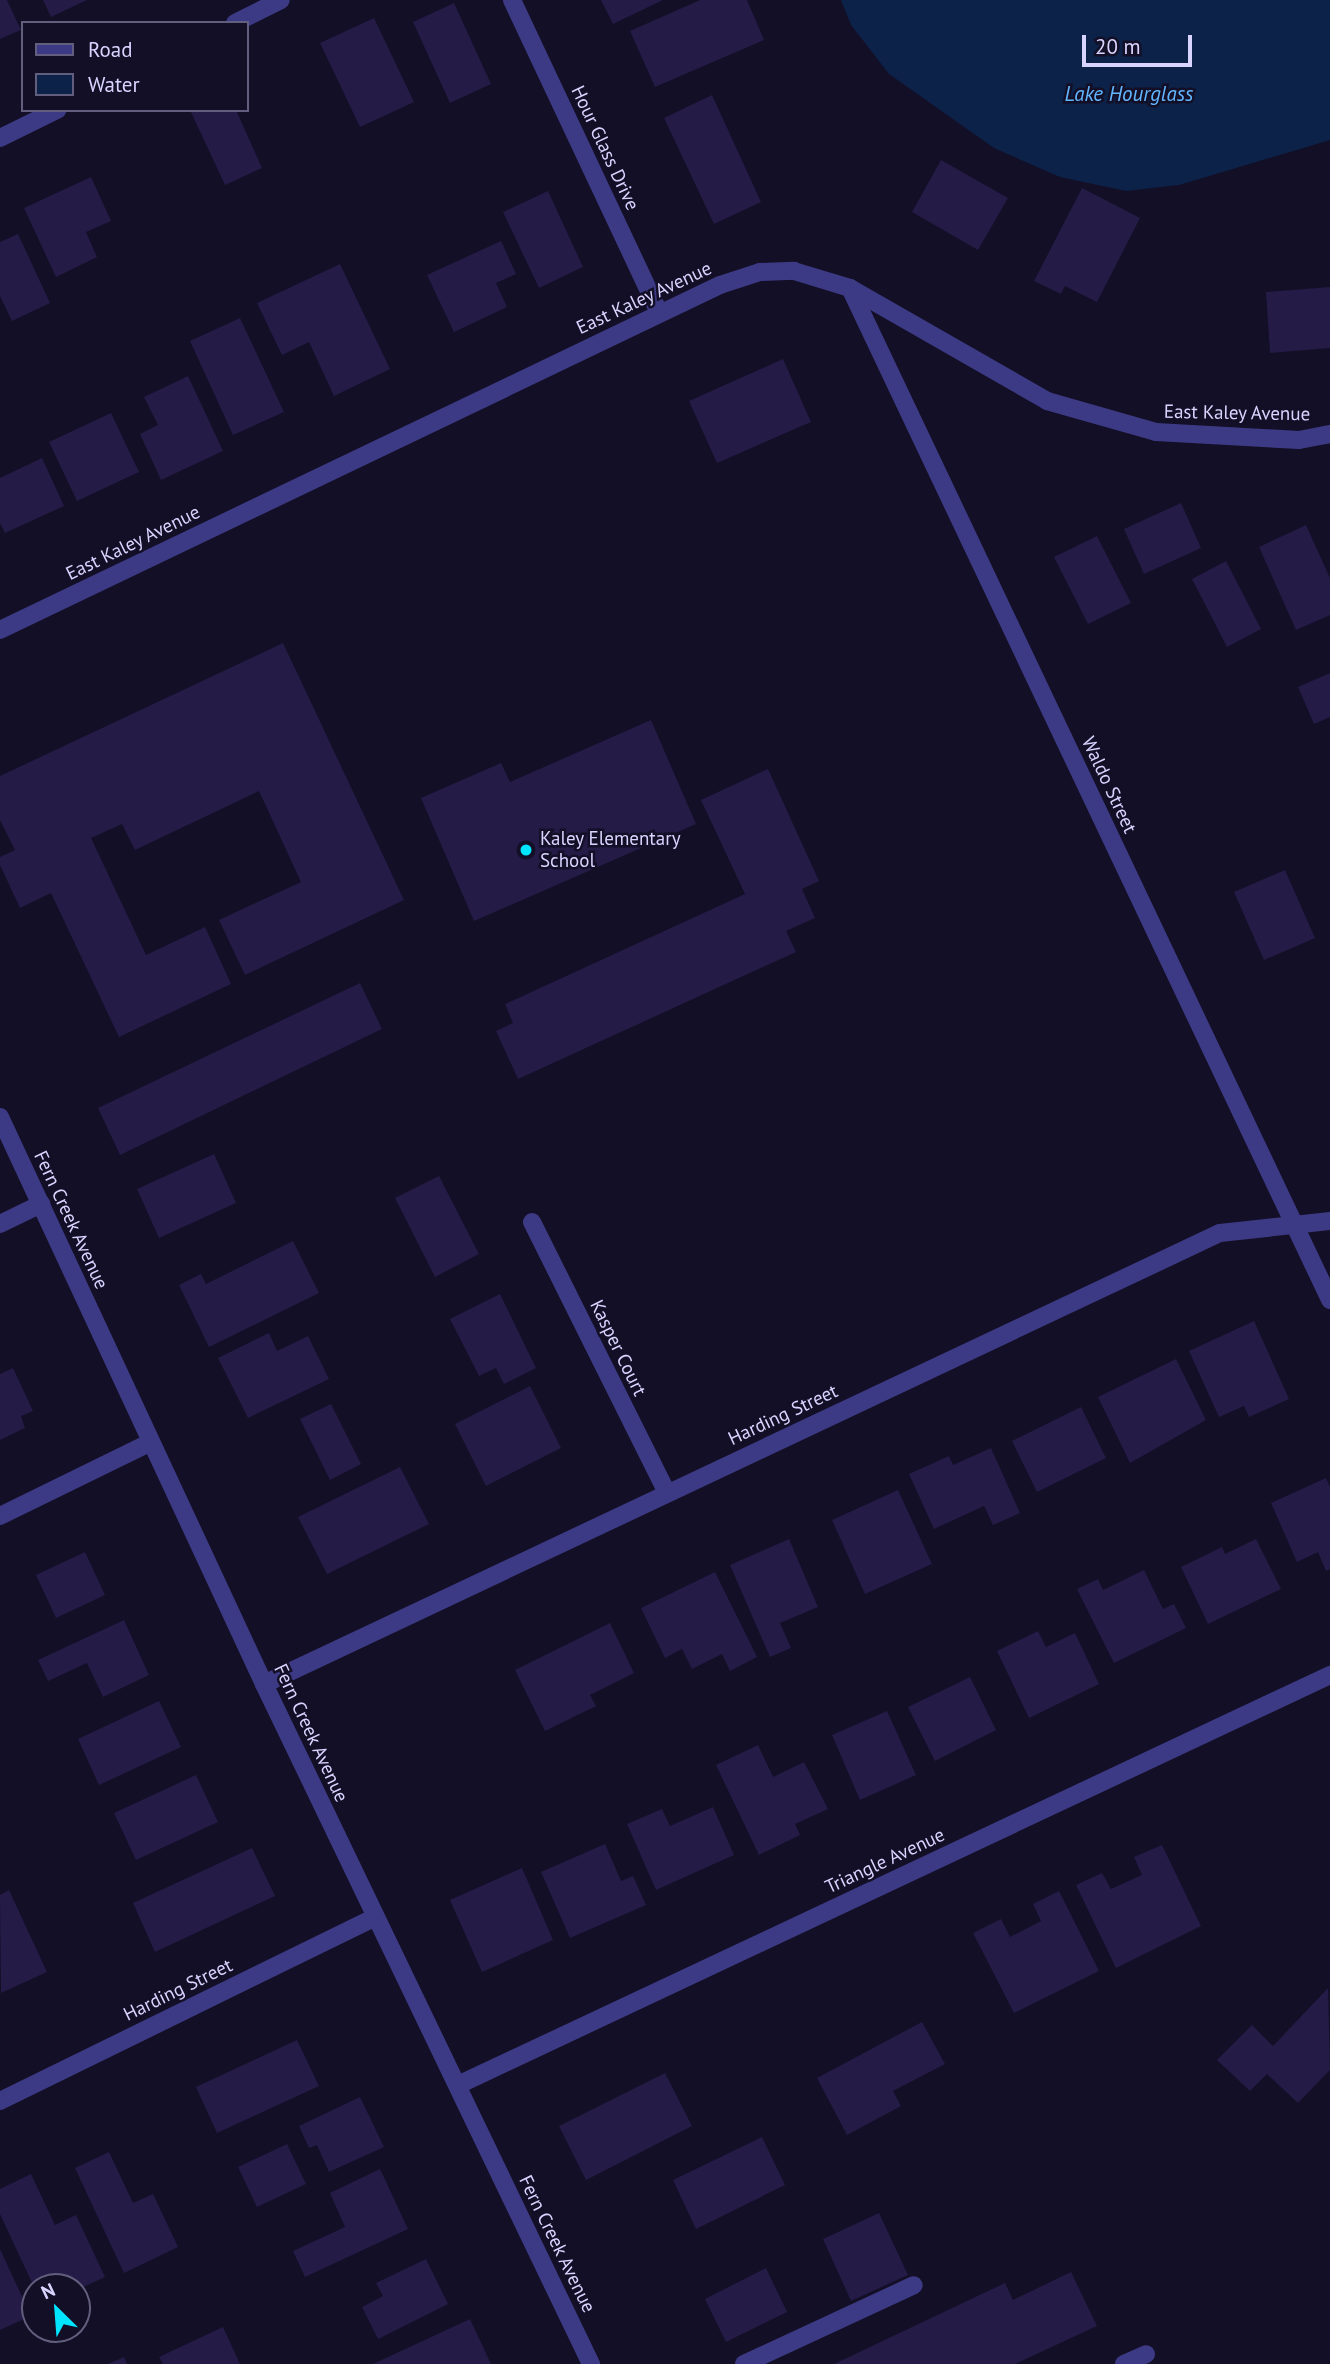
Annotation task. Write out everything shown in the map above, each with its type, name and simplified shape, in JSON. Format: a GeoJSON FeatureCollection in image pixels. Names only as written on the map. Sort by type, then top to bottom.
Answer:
{"type":"FeatureCollection","features":[{"type":"Feature","properties":{"kind":"street"},"geometry":{"type":"LineString","coordinates":[[239,21],[281,0]]}},
{"type":"Feature","properties":{"kind":"street","name":"Hour Glass Drive"},"geometry":{"type":"LineString","coordinates":[[512,0],[659,313]]}},
{"type":"Feature","properties":{"kind":"street"},"geometry":{"type":"LineString","coordinates":[[0,138],[53,112]]}},
{"type":"Feature","properties":{"kind":"street","name":"East Kaley Avenue"},"geometry":{"type":"LineString","coordinates":[[0,630],[659,313],[720,285],[760,272],[793,271],[850,288],[1047,401],[1156,432],[1299,439],[1330,434]]}},
{"type":"Feature","properties":{"kind":"street","name":"Waldo Street"},"geometry":{"type":"LineString","coordinates":[[850,288],[1330,1300]]}},
{"type":"Feature","properties":{"kind":"street","name":"Fern Creek Avenue"},"geometry":{"type":"LineString","coordinates":[[0,1117],[264,1684],[591,2364]]}},
{"type":"Feature","properties":{"kind":"street"},"geometry":{"type":"LineString","coordinates":[[0,1224],[41,1204]]}},
{"type":"Feature","properties":{"kind":"street","name":"Harding Street"},"geometry":{"type":"LineString","coordinates":[[264,1684],[1220,1233],[1330,1221]]}},
{"type":"Feature","properties":{"kind":"street","name":"Kasper Court"},"geometry":{"type":"LineString","coordinates":[[532,1222],[667,1493]]}},
{"type":"Feature","properties":{"kind":"street"},"geometry":{"type":"LineString","coordinates":[[0,1516],[151,1442]]}},
{"type":"Feature","properties":{"kind":"street","name":"Triangle Avenue"},"geometry":{"type":"LineString","coordinates":[[458,2085],[1330,1675]]}},
{"type":"Feature","properties":{"kind":"street","name":"Harding Street"},"geometry":{"type":"LineString","coordinates":[[0,2101],[375,1917]]}},
{"type":"Feature","properties":{"kind":"street"},"geometry":{"type":"LineString","coordinates":[[744,2364],[914,2285]]}},
{"type":"Feature","properties":{"kind":"street"},"geometry":{"type":"LineString","coordinates":[[1124,2364],[1146,2354]]}},
{"type":"Feature","properties":{"kind":"water","name":"Lake Hourglass"},"geometry":{"type":"Polygon","coordinates":[[[841,0],[1330,0],[1330,140],[1179,185],[1126,191],[1060,177],[994,148],[889,74],[851,25],[841,0]]]}},
{"type":"Feature","properties":{"kind":"building"},"geometry":{"type":"Polygon","coordinates":[[[0,0],[7,0],[21,30],[0,39],[0,0]]]}},
{"type":"Feature","properties":{"kind":"building"},"geometry":{"type":"Polygon","coordinates":[[[43,0],[87,0],[51,17],[43,0]]]}},
{"type":"Feature","properties":{"kind":"building"},"geometry":{"type":"Polygon","coordinates":[[[601,0],[663,0],[613,24],[601,0]]]}},
{"type":"Feature","properties":{"kind":"building"},"geometry":{"type":"Polygon","coordinates":[[[700,0],[747,0],[764,40],[655,87],[630,31],[700,0]]]}},
{"type":"Feature","properties":{"kind":"building"},"geometry":{"type":"Polygon","coordinates":[[[454,3],[491,84],[450,103],[413,22],[454,3]]]}},
{"type":"Feature","properties":{"kind":"building"},"geometry":{"type":"Polygon","coordinates":[[[374,18],[414,102],[360,127],[320,43],[374,18]]]}},
{"type":"Feature","properties":{"kind":"building"},"geometry":{"type":"Polygon","coordinates":[[[712,95],[761,202],[714,224],[664,118],[712,95]]]}},
{"type":"Feature","properties":{"kind":"building"},"geometry":{"type":"Polygon","coordinates":[[[191,112],[237,112],[262,168],[225,185],[191,112]]]}},
{"type":"Feature","properties":{"kind":"building"},"geometry":{"type":"Polygon","coordinates":[[[941,160],[1008,198],[978,250],[912,212],[941,160]]]}},
{"type":"Feature","properties":{"kind":"building"},"geometry":{"type":"Polygon","coordinates":[[[91,177],[111,221],[86,232],[97,257],[56,277],[24,208],[91,177]]]}},
{"type":"Feature","properties":{"kind":"building"},"geometry":{"type":"Polygon","coordinates":[[[1082,188],[1140,218],[1097,302],[1065,286],[1061,294],[1034,281],[1082,188]]]}},
{"type":"Feature","properties":{"kind":"building"},"geometry":{"type":"Polygon","coordinates":[[[548,191],[583,267],[539,288],[503,212],[548,191]]]}},
{"type":"Feature","properties":{"kind":"building"},"geometry":{"type":"Polygon","coordinates":[[[18,234],[50,303],[12,321],[0,296],[0,242],[18,234]]]}},
{"type":"Feature","properties":{"kind":"building"},"geometry":{"type":"Polygon","coordinates":[[[501,241],[516,274],[496,283],[507,307],[454,332],[427,275],[501,241]]]}},
{"type":"Feature","properties":{"kind":"building"},"geometry":{"type":"Polygon","coordinates":[[[340,264],[390,369],[334,396],[309,342],[282,355],[257,303],[340,264]]]}},
{"type":"Feature","properties":{"kind":"building"},"geometry":{"type":"Polygon","coordinates":[[[1330,287],[1330,348],[1270,353],[1266,292],[1330,287]]]}},
{"type":"Feature","properties":{"kind":"building"},"geometry":{"type":"Polygon","coordinates":[[[240,318],[284,412],[233,435],[190,341],[240,318]]]}},
{"type":"Feature","properties":{"kind":"building"},"geometry":{"type":"Polygon","coordinates":[[[783,359],[811,422],[717,463],[689,401],[783,359]]]}},
{"type":"Feature","properties":{"kind":"building"},"geometry":{"type":"Polygon","coordinates":[[[188,376],[223,451],[161,480],[140,434],[158,425],[144,397],[188,376]]]}},
{"type":"Feature","properties":{"kind":"building"},"geometry":{"type":"Polygon","coordinates":[[[111,413],[139,472],[77,501],[49,442],[111,413]]]}},
{"type":"Feature","properties":{"kind":"building"},"geometry":{"type":"Polygon","coordinates":[[[42,458],[64,506],[5,533],[0,523],[0,478],[42,458]]]}},
{"type":"Feature","properties":{"kind":"building"},"geometry":{"type":"Polygon","coordinates":[[[1181,503],[1201,548],[1144,574],[1124,529],[1181,503]]]}},
{"type":"Feature","properties":{"kind":"building"},"geometry":{"type":"Polygon","coordinates":[[[1306,525],[1330,578],[1330,615],[1296,630],[1259,547],[1306,525]]]}},
{"type":"Feature","properties":{"kind":"building"},"geometry":{"type":"Polygon","coordinates":[[[1097,536],[1131,603],[1088,624],[1054,557],[1097,536]]]}},
{"type":"Feature","properties":{"kind":"building"},"geometry":{"type":"Polygon","coordinates":[[[1226,561],[1261,629],[1227,647],[1192,579],[1226,561]]]}},
{"type":"Feature","properties":{"kind":"building"},"geometry":{"type":"Polygon","coordinates":[[[283,643],[404,900],[245,975],[219,920],[301,882],[259,791],[135,850],[122,824],[91,838],[146,955],[205,927],[231,984],[119,1037],[51,893],[20,908],[0,865],[0,857],[15,850],[0,820],[0,776],[283,643]]]}},
{"type":"Feature","properties":{"kind":"building"},"geometry":{"type":"Polygon","coordinates":[[[1330,673],[1330,717],[1314,724],[1298,687],[1330,673]]]}},
{"type":"Feature","properties":{"kind":"building"},"geometry":{"type":"Polygon","coordinates":[[[651,720],[696,824],[474,921],[421,798],[501,763],[510,782],[651,720]]]}},
{"type":"Feature","properties":{"kind":"building"},"geometry":{"type":"Polygon","coordinates":[[[768,769],[819,881],[802,889],[815,918],[786,931],[796,952],[518,1079],[496,1031],[513,1023],[505,1004],[745,894],[701,800],[768,769]]]}},
{"type":"Feature","properties":{"kind":"building"},"geometry":{"type":"Polygon","coordinates":[[[1285,870],[1315,938],[1264,960],[1234,892],[1285,870]]]}},
{"type":"Feature","properties":{"kind":"building"},"geometry":{"type":"Polygon","coordinates":[[[360,983],[382,1029],[120,1155],[98,1108],[360,983]]]}},
{"type":"Feature","properties":{"kind":"building"},"geometry":{"type":"Polygon","coordinates":[[[214,1154],[236,1203],[159,1238],[137,1189],[214,1154]]]}},
{"type":"Feature","properties":{"kind":"building"},"geometry":{"type":"Polygon","coordinates":[[[439,1176],[479,1254],[435,1277],[395,1198],[439,1176]]]}},
{"type":"Feature","properties":{"kind":"building"},"geometry":{"type":"Polygon","coordinates":[[[293,1241],[319,1293],[209,1347],[179,1285],[201,1274],[206,1284],[293,1241]]]}},
{"type":"Feature","properties":{"kind":"building"},"geometry":{"type":"Polygon","coordinates":[[[500,1294],[536,1368],[504,1384],[496,1368],[479,1376],[450,1319],[500,1294]]]}},
{"type":"Feature","properties":{"kind":"building"},"geometry":{"type":"Polygon","coordinates":[[[1254,1321],[1289,1399],[1249,1417],[1244,1406],[1219,1417],[1189,1351],[1254,1321]]]}},
{"type":"Feature","properties":{"kind":"building"},"geometry":{"type":"Polygon","coordinates":[[[269,1333],[277,1351],[308,1336],[329,1379],[248,1418],[218,1358],[269,1333]]]}},
{"type":"Feature","properties":{"kind":"building"},"geometry":{"type":"Polygon","coordinates":[[[1176,1359],[1206,1420],[1130,1463],[1098,1397],[1176,1359]]]}},
{"type":"Feature","properties":{"kind":"building"},"geometry":{"type":"Polygon","coordinates":[[[13,1368],[33,1411],[21,1416],[25,1428],[0,1440],[0,1374],[13,1368]]]}},
{"type":"Feature","properties":{"kind":"building"},"geometry":{"type":"Polygon","coordinates":[[[530,1386],[561,1448],[486,1486],[455,1424],[530,1386]]]}},
{"type":"Feature","properties":{"kind":"building"},"geometry":{"type":"Polygon","coordinates":[[[331,1404],[361,1464],[330,1480],[300,1419],[331,1404]]]}},
{"type":"Feature","properties":{"kind":"building"},"geometry":{"type":"Polygon","coordinates":[[[1081,1407],[1106,1458],[1037,1492],[1012,1441],[1081,1407]]]}},
{"type":"Feature","properties":{"kind":"building"},"geometry":{"type":"Polygon","coordinates":[[[991,1448],[1020,1513],[993,1525],[984,1506],[934,1529],[909,1474],[949,1456],[953,1465],[991,1448]]]}},
{"type":"Feature","properties":{"kind":"building"},"geometry":{"type":"Polygon","coordinates":[[[400,1467],[429,1524],[327,1574],[298,1517],[400,1467]]]}},
{"type":"Feature","properties":{"kind":"building"},"geometry":{"type":"Polygon","coordinates":[[[1326,1478],[1330,1487],[1330,1569],[1326,1571],[1318,1552],[1297,1562],[1271,1503],[1326,1478]]]}},
{"type":"Feature","properties":{"kind":"building"},"geometry":{"type":"Polygon","coordinates":[[[898,1490],[932,1564],[865,1594],[832,1520],[898,1490]]]}},
{"type":"Feature","properties":{"kind":"building"},"geometry":{"type":"Polygon","coordinates":[[[789,1539],[818,1607],[780,1623],[791,1648],[770,1657],[730,1565],[789,1539]]]}},
{"type":"Feature","properties":{"kind":"building"},"geometry":{"type":"Polygon","coordinates":[[[1256,1539],[1281,1589],[1208,1624],[1181,1567],[1222,1547],[1225,1554],[1256,1539]]]}},
{"type":"Feature","properties":{"kind":"building"},"geometry":{"type":"Polygon","coordinates":[[[85,1552],[105,1595],[56,1618],[36,1575],[85,1552]]]}},
{"type":"Feature","properties":{"kind":"building"},"geometry":{"type":"Polygon","coordinates":[[[1144,1570],[1163,1609],[1174,1604],[1186,1628],[1114,1663],[1077,1589],[1098,1579],[1103,1590],[1144,1570]]]}},
{"type":"Feature","properties":{"kind":"building"},"geometry":{"type":"Polygon","coordinates":[[[715,1572],[757,1657],[730,1671],[722,1654],[692,1669],[682,1649],[665,1658],[641,1608],[715,1572]]]}},
{"type":"Feature","properties":{"kind":"building"},"geometry":{"type":"Polygon","coordinates":[[[124,1620],[149,1675],[103,1697],[87,1663],[48,1681],[38,1660],[124,1620]]]}},
{"type":"Feature","properties":{"kind":"building"},"geometry":{"type":"Polygon","coordinates":[[[610,1623],[634,1673],[590,1695],[596,1706],[545,1731],[515,1670],[610,1623]]]}},
{"type":"Feature","properties":{"kind":"building"},"geometry":{"type":"Polygon","coordinates":[[[1038,1631],[1046,1647],[1075,1633],[1099,1684],[1029,1718],[997,1651],[1038,1631]]]}},
{"type":"Feature","properties":{"kind":"building"},"geometry":{"type":"Polygon","coordinates":[[[970,1677],[996,1730],[935,1761],[908,1707],[970,1677]]]}},
{"type":"Feature","properties":{"kind":"building"},"geometry":{"type":"Polygon","coordinates":[[[159,1701],[181,1747],[99,1785],[78,1739],[159,1701]]]}},
{"type":"Feature","properties":{"kind":"building"},"geometry":{"type":"Polygon","coordinates":[[[887,1711],[916,1775],[860,1800],[832,1735],[887,1711]]]}},
{"type":"Feature","properties":{"kind":"building"},"geometry":{"type":"Polygon","coordinates":[[[758,1745],[773,1777],[804,1762],[828,1809],[795,1824],[800,1835],[759,1855],[716,1765],[758,1745]]]}},
{"type":"Feature","properties":{"kind":"building"},"geometry":{"type":"Polygon","coordinates":[[[196,1775],[218,1822],[136,1860],[114,1813],[196,1775]]]}},
{"type":"Feature","properties":{"kind":"building"},"geometry":{"type":"Polygon","coordinates":[[[713,1807],[734,1855],[656,1890],[627,1824],[662,1809],[670,1826],[713,1807]]]}},
{"type":"Feature","properties":{"kind":"building"},"geometry":{"type":"Polygon","coordinates":[[[605,1844],[621,1881],[633,1876],[646,1905],[570,1938],[541,1872],[605,1844]]]}},
{"type":"Feature","properties":{"kind":"building"},"geometry":{"type":"Polygon","coordinates":[[[1162,1845],[1201,1926],[1116,1968],[1076,1885],[1102,1873],[1111,1889],[1142,1875],[1134,1857],[1162,1845]]]}},
{"type":"Feature","properties":{"kind":"building"},"geometry":{"type":"Polygon","coordinates":[[[252,1848],[275,1896],[155,1952],[133,1903],[252,1848]]]}},
{"type":"Feature","properties":{"kind":"building"},"geometry":{"type":"Polygon","coordinates":[[[522,1868],[553,1940],[482,1972],[450,1900],[522,1868]]]}},
{"type":"Feature","properties":{"kind":"building"},"geometry":{"type":"Polygon","coordinates":[[[9,1890],[47,1972],[1,1993],[0,1895],[9,1890]]]}},
{"type":"Feature","properties":{"kind":"building"},"geometry":{"type":"Polygon","coordinates":[[[1059,1891],[1099,1971],[1014,2013],[973,1933],[1001,1919],[1010,1937],[1041,1921],[1033,1904],[1059,1891]]]}},
{"type":"Feature","properties":{"kind":"building"},"geometry":{"type":"Polygon","coordinates":[[[1328,1988],[1330,2070],[1298,2103],[1267,2074],[1250,2091],[1217,2060],[1252,2025],[1273,2046],[1328,1988]]]}},
{"type":"Feature","properties":{"kind":"building"},"geometry":{"type":"Polygon","coordinates":[[[922,2022],[945,2064],[893,2091],[901,2106],[847,2135],[817,2078],[922,2022]]]}},
{"type":"Feature","properties":{"kind":"building"},"geometry":{"type":"Polygon","coordinates":[[[297,2040],[319,2086],[217,2133],[196,2087],[297,2040]]]}},
{"type":"Feature","properties":{"kind":"building"},"geometry":{"type":"Polygon","coordinates":[[[665,2073],[692,2126],[586,2180],[559,2126],[665,2073]]]}},
{"type":"Feature","properties":{"kind":"building"},"geometry":{"type":"Polygon","coordinates":[[[360,2097],[384,2147],[329,2172],[317,2145],[309,2148],[299,2126],[360,2097]]]}},
{"type":"Feature","properties":{"kind":"building"},"geometry":{"type":"Polygon","coordinates":[[[762,2137],[785,2185],[696,2229],[673,2180],[762,2137]]]}},
{"type":"Feature","properties":{"kind":"building"},"geometry":{"type":"Polygon","coordinates":[[[287,2144],[306,2184],[257,2207],[238,2167],[287,2144]]]}},
{"type":"Feature","properties":{"kind":"building"},"geometry":{"type":"Polygon","coordinates":[[[109,2152],[133,2203],[153,2194],[178,2247],[124,2273],[75,2168],[109,2152]]]}},
{"type":"Feature","properties":{"kind":"building"},"geometry":{"type":"Polygon","coordinates":[[[380,2169],[408,2229],[305,2277],[293,2251],[345,2227],[330,2193],[380,2169]]]}},
{"type":"Feature","properties":{"kind":"building"},"geometry":{"type":"Polygon","coordinates":[[[31,2174],[55,2225],[76,2215],[105,2277],[91,2284],[91,2273],[27,2273],[0,2214],[0,2189],[31,2174]]]}},
{"type":"Feature","properties":{"kind":"building"},"geometry":{"type":"Polygon","coordinates":[[[879,2213],[908,2275],[851,2301],[823,2239],[879,2213]]]}},
{"type":"Feature","properties":{"kind":"building"},"geometry":{"type":"Polygon","coordinates":[[[0,2249],[21,2294],[21,2321],[0,2330],[0,2249]]]}},
{"type":"Feature","properties":{"kind":"building"},"geometry":{"type":"Polygon","coordinates":[[[426,2259],[448,2304],[378,2339],[362,2307],[383,2296],[376,2283],[426,2259]]]}},
{"type":"Feature","properties":{"kind":"building"},"geometry":{"type":"Polygon","coordinates":[[[766,2268],[787,2312],[726,2342],[705,2299],[766,2268]]]}},
{"type":"Feature","properties":{"kind":"building"},"geometry":{"type":"Polygon","coordinates":[[[1071,2272],[1097,2326],[1015,2364],[834,2364],[1005,2283],[1013,2300],[1071,2272]]]}},
{"type":"Feature","properties":{"kind":"building"},"geometry":{"type":"Polygon","coordinates":[[[470,2319],[491,2364],[373,2364],[470,2319]]]}},
{"type":"Feature","properties":{"kind":"building"},"geometry":{"type":"Polygon","coordinates":[[[223,2327],[240,2364],[163,2364],[159,2357],[223,2327]]]}},
{"type":"Feature","properties":{"kind":"building"},"geometry":{"type":"Polygon","coordinates":[[[124,2357],[127,2364],[108,2364],[124,2357]]]}},
{"type":"Feature","properties":{"kind":"place","name":"Kaley Elementary School"},"geometry":{"type":"Point","coordinates":[526,850]}}]}
